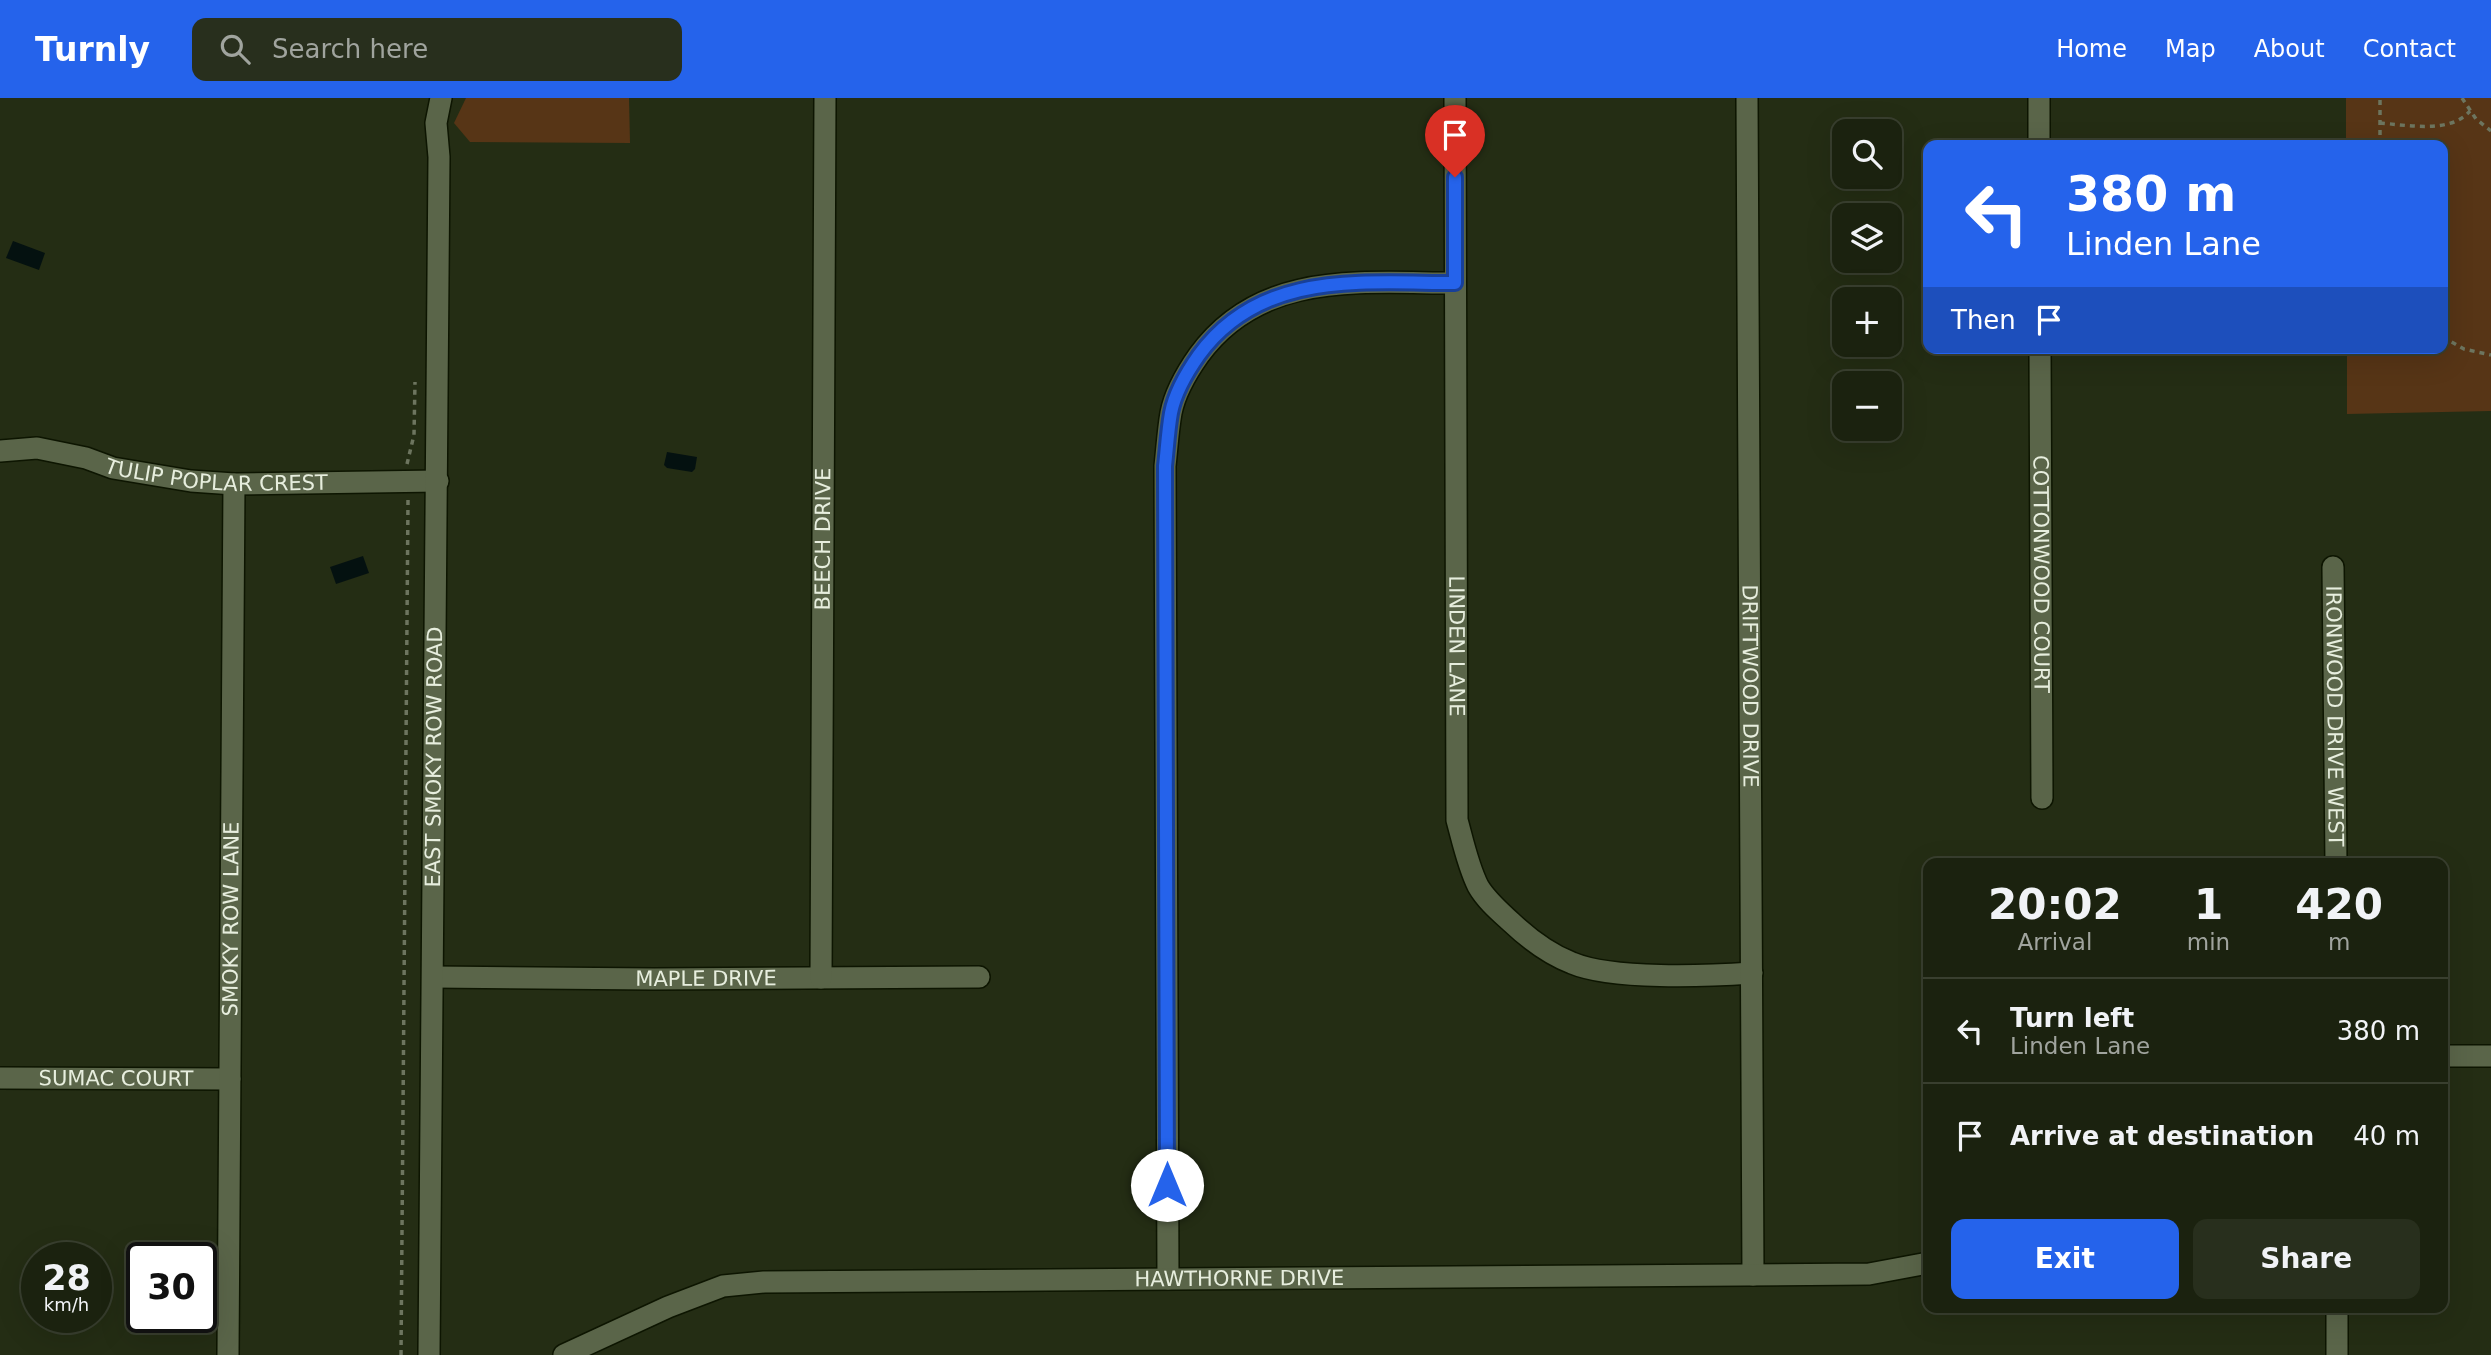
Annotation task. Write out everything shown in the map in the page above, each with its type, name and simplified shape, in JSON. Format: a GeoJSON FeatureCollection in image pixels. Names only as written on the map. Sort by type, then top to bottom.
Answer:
{"type":"FeatureCollection","features":[{"type":"Feature","properties":{"kind":"street","name":"EAST SMOKY ROW ROAD"},"geometry":{"type":"LineString","coordinates":[[429,1355],[438,481],[439,157],[436,123],[441,98]]}},
{"type":"Feature","properties":{"kind":"street","name":"EAST SMOKY ROW ROAD"},"geometry":{"type":"LineString","coordinates":[[439,157],[456,98]]}},
{"type":"Feature","properties":{"kind":"street","name":"BEECH DRIVE"},"geometry":{"type":"LineString","coordinates":[[821,978],[825,98]]}},
{"type":"Feature","properties":{"kind":"street","name":"LINDEN LANE"},"geometry":{"type":"LineString","coordinates":[[1455,98],[1457,820],[1467,857],[1479,887],[1498,910],[1525,935],[1572,964],[1624,974],[1752,973]]}},
{"type":"Feature","properties":{"kind":"street","name":"DRIFTWOOD DRIVE"},"geometry":{"type":"LineString","coordinates":[[1747,98],[1754,1275]]}},
{"type":"Feature","properties":{"kind":"street"},"geometry":{"type":"LineString","coordinates":[[2039,98],[2039,140]]}},
{"type":"Feature","properties":{"kind":"street"},"geometry":{"type":"LineString","coordinates":[[1168,1279],[1165,466],[1171,411],[1186,373],[1210,340],[1245,311],[1291,290],[1331,284],[1455,283]]}},
{"type":"Feature","properties":{"kind":"street","name":"COTTONWOOD COURT"},"geometry":{"type":"LineString","coordinates":[[2040,354],[2042,798]]}},
{"type":"Feature","properties":{"kind":"street","name":"TULIP POPLAR CREST"},"geometry":{"type":"LineString","coordinates":[[0,451],[37,448],[164,478],[234,484],[438,481]]}},
{"type":"Feature","properties":{"kind":"street","name":"SMOKY ROW LANE"},"geometry":{"type":"LineString","coordinates":[[228,1355],[234,484]]}},
{"type":"Feature","properties":{"kind":"street","name":"IRONWOOD DRIVE WEST"},"geometry":{"type":"LineString","coordinates":[[2333,567],[2336,858]]}},
{"type":"Feature","properties":{"kind":"street","name":"MAPLE DRIVE"},"geometry":{"type":"LineString","coordinates":[[433,977],[979,977]]}},
{"type":"Feature","properties":{"kind":"street"},"geometry":{"type":"LineString","coordinates":[[2448,1056],[2491,1056]]}},
{"type":"Feature","properties":{"kind":"street","name":"SUMAC COURT"},"geometry":{"type":"LineString","coordinates":[[0,1078],[230,1079]]}},
{"type":"Feature","properties":{"kind":"street","name":"HAWTHORNE DRIVE"},"geometry":{"type":"LineString","coordinates":[[564,1355],[668,1307],[723,1286],[794,1281],[1869,1274],[1923,1265]]}},
{"type":"Feature","properties":{"kind":"street"},"geometry":{"type":"LineString","coordinates":[[2337,1313],[2337,1355]]}},
{"type":"Feature","properties":{"kind":"path"},"geometry":{"type":"LineString","coordinates":[[2380,98],[2380,140]]}},
{"type":"Feature","properties":{"kind":"path"},"geometry":{"type":"LineString","coordinates":[[2462,98],[2476,119],[2491,131]]}},
{"type":"Feature","properties":{"kind":"path"},"geometry":{"type":"LineString","coordinates":[[2380,123],[2421,126],[2447,124],[2464,118],[2470,111]]}},
{"type":"Feature","properties":{"kind":"path"},"geometry":{"type":"LineString","coordinates":[[2448,340],[2464,349],[2491,355]]}},
{"type":"Feature","properties":{"kind":"path"},"geometry":{"type":"LineString","coordinates":[[401,1355],[408,494]]}},
{"type":"Feature","properties":{"kind":"shaded area"},"geometry":{"type":"Polygon","coordinates":[[[466,98],[629,98],[630,143],[470,142],[454,123],[466,98]]]}},
{"type":"Feature","properties":{"kind":"shaded area"},"geometry":{"type":"Polygon","coordinates":[[[2346,98],[2491,98],[2491,411],[2347,414],[2347,354],[2448,354],[2448,140],[2346,140],[2346,98]]]}},
{"type":"Feature","properties":{"kind":"shaded area"},"geometry":{"type":"Polygon","coordinates":[[[13,241],[45,253],[39,270],[6,258],[13,241]]]}},
{"type":"Feature","properties":{"kind":"shaded area"},"geometry":{"type":"Polygon","coordinates":[[[667,452],[697,457],[695,469],[692,472],[667,468],[664,465],[667,452]]]}},
{"type":"Feature","properties":{"kind":"shaded area"},"geometry":{"type":"Polygon","coordinates":[[[363,556],[369,573],[336,584],[330,567],[363,556]]]}},
{"type":"Feature","properties":{"kind":"route"},"geometry":{"type":"LineString","coordinates":[[1167,1185],[1165,466],[1171,411],[1186,373],[1210,340],[1245,311],[1291,290],[1331,284],[1455,283],[1455,177]]}}]}
